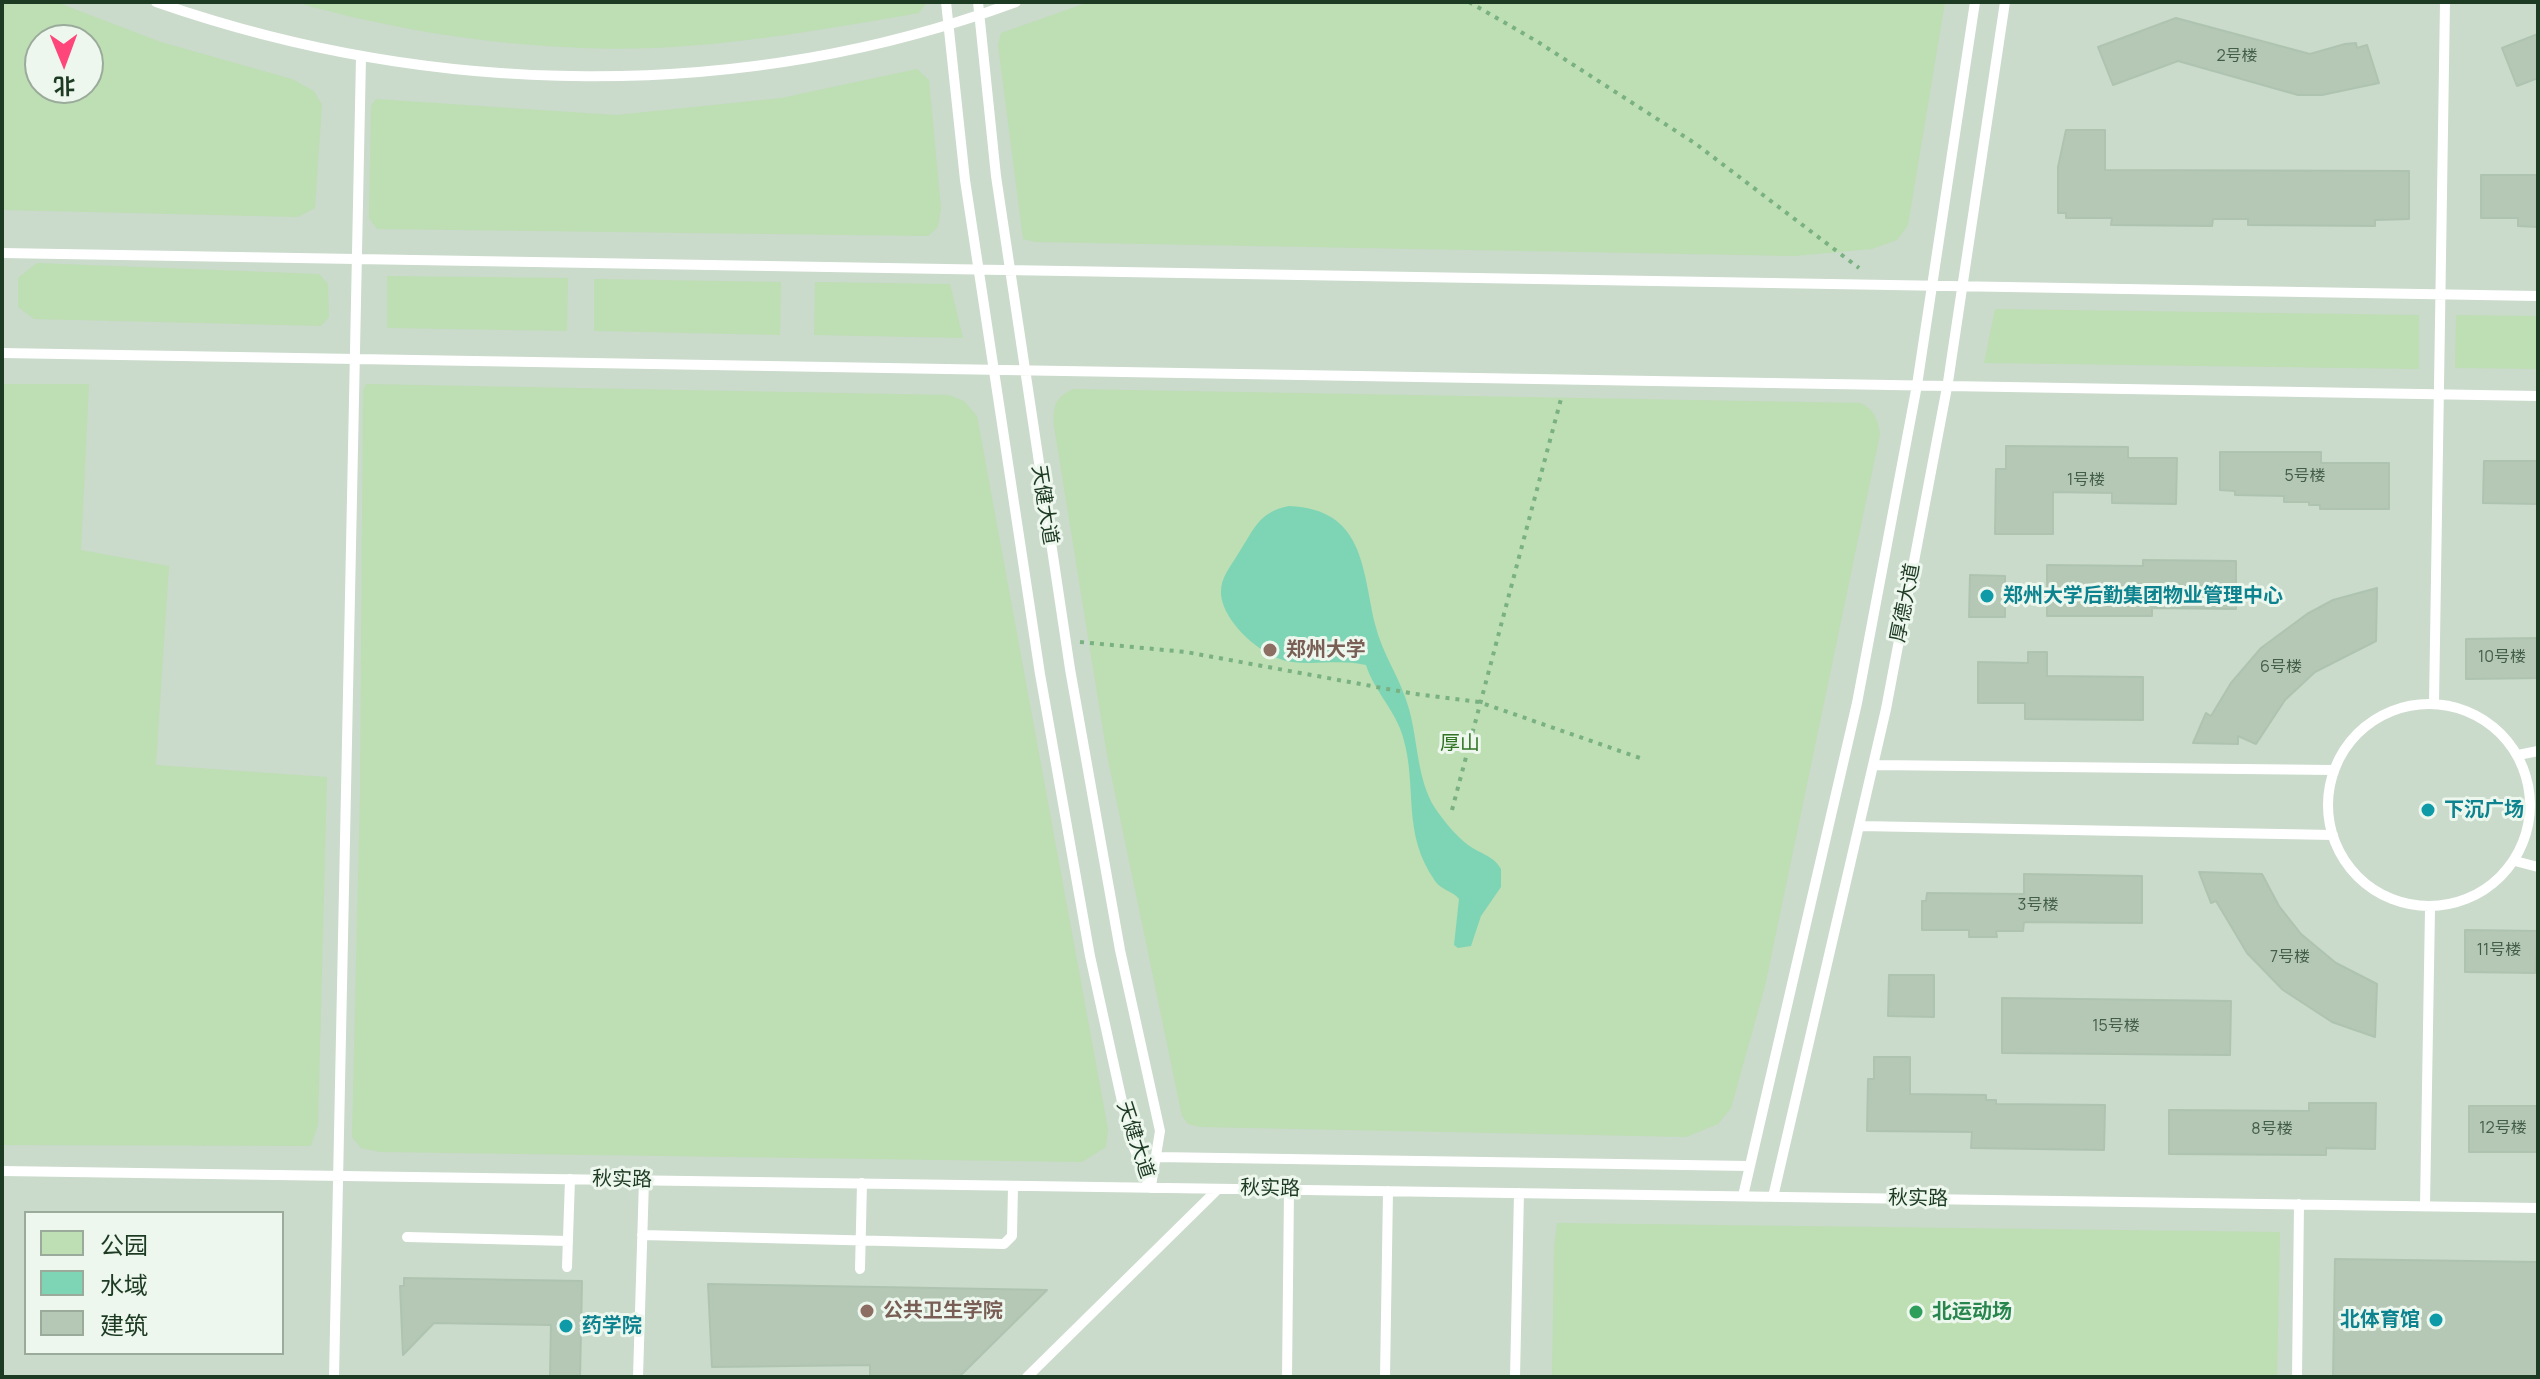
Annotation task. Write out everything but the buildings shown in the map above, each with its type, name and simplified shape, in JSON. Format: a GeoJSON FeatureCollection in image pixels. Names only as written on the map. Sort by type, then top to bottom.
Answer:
{"type":"FeatureCollection","features":[{"type":"Feature","properties":{"kind":"lane"},"geometry":{"type":"LineString","coordinates":[[156,2],[259,35],[361,57],[512,75],[640,76],[704,72],[830,53],[948,24],[1016,2]]}},
{"type":"Feature","properties":{"kind":"lane","name":"天健大道"},"geometry":{"type":"LineString","coordinates":[[946,2],[993,370],[1040,674],[1090,956],[1130,1138],[1150,1188]]}},
{"type":"Feature","properties":{"kind":"lane","name":"天健大道"},"geometry":{"type":"LineString","coordinates":[[978,2],[1010,270],[1066,640],[1120,950],[1160,1131],[1150,1188]]}},
{"type":"Feature","properties":{"kind":"lane","name":"厚德大道"},"geometry":{"type":"LineString","coordinates":[[1743,1196],[1857,703],[1917,385],[1975,2]]}},
{"type":"Feature","properties":{"kind":"lane","name":"厚德大道"},"geometry":{"type":"LineString","coordinates":[[1773,1197],[1874,765],[1947,386],[2005,2]]}},
{"type":"Feature","properties":{"kind":"lane"},"geometry":{"type":"LineString","coordinates":[[2434,704],[2445,2]]}},
{"type":"Feature","properties":{"kind":"lane"},"geometry":{"type":"LineString","coordinates":[[334,1377],[361,57]]}},
{"type":"Feature","properties":{"kind":"lane"},"geometry":{"type":"LineString","coordinates":[[2,253],[2538,296]]}},
{"type":"Feature","properties":{"kind":"lane"},"geometry":{"type":"LineString","coordinates":[[2,353],[2538,396]]}},
{"type":"Feature","properties":{"kind":"lane"},"geometry":{"type":"LineString","coordinates":[[2409,704],[2434,704],[2466,710],[2498,730],[2518,755],[2521,771],[2528,778],[2531,806],[2527,834],[2515,861],[2479,893],[2430,909],[2371,888],[2344,864],[2328,813],[2334,770],[2347,745],[2375,719],[2409,704]]}},
{"type":"Feature","properties":{"kind":"lane"},"geometry":{"type":"LineString","coordinates":[[2518,755],[2538,751]]}},
{"type":"Feature","properties":{"kind":"lane"},"geometry":{"type":"LineString","coordinates":[[1874,765],[2334,770]]}},
{"type":"Feature","properties":{"kind":"lane"},"geometry":{"type":"LineString","coordinates":[[1860,826],[2333,835]]}},
{"type":"Feature","properties":{"kind":"lane"},"geometry":{"type":"LineString","coordinates":[[2515,861],[2538,867]]}},
{"type":"Feature","properties":{"kind":"lane"},"geometry":{"type":"LineString","coordinates":[[2425,1206],[2430,909]]}},
{"type":"Feature","properties":{"kind":"lane"},"geometry":{"type":"LineString","coordinates":[[1156,1157],[1750,1166]]}},
{"type":"Feature","properties":{"kind":"lane","name":"秋实路"},"geometry":{"type":"LineString","coordinates":[[2,1171],[2538,1208]]}},
{"type":"Feature","properties":{"kind":"lane"},"geometry":{"type":"LineString","coordinates":[[567,1267],[570,1179]]}},
{"type":"Feature","properties":{"kind":"lane"},"geometry":{"type":"LineString","coordinates":[[638,1377],[644,1180]]}},
{"type":"Feature","properties":{"kind":"lane"},"geometry":{"type":"LineString","coordinates":[[860,1269],[862,1183]]}},
{"type":"Feature","properties":{"kind":"lane"},"geometry":{"type":"LineString","coordinates":[[642,1235],[1004,1244],[1012,1236],[1013,1186]]}},
{"type":"Feature","properties":{"kind":"lane"},"geometry":{"type":"LineString","coordinates":[[1027,1377],[1218,1189]]}},
{"type":"Feature","properties":{"kind":"lane"},"geometry":{"type":"LineString","coordinates":[[1287,1377],[1289,1190]]}},
{"type":"Feature","properties":{"kind":"lane"},"geometry":{"type":"LineString","coordinates":[[1385,1377],[1388,1191]]}},
{"type":"Feature","properties":{"kind":"lane"},"geometry":{"type":"LineString","coordinates":[[1515,1377],[1519,1193]]}},
{"type":"Feature","properties":{"kind":"lane"},"geometry":{"type":"LineString","coordinates":[[2297,1377],[2299,1204]]}},
{"type":"Feature","properties":{"kind":"lane"},"geometry":{"type":"LineString","coordinates":[[407,1237],[568,1241]]}},
{"type":"Feature","properties":{"kind":"path"},"geometry":{"type":"LineString","coordinates":[[1469,2],[1538,42],[1696,144],[1881,285]]}},
{"type":"Feature","properties":{"kind":"path"},"geometry":{"type":"LineString","coordinates":[[1452,810],[1567,379]]}},
{"type":"Feature","properties":{"kind":"path"},"geometry":{"type":"LineString","coordinates":[[1066,640],[1186,652],[1415,694],[1479,702],[1643,759]]}},
{"type":"Feature","properties":{"kind":"shaded area","name":"郑州大学"},"geometry":{"type":"Polygon","coordinates":[[[2,2],[2538,2],[2538,1377],[2,1377],[2,2]]]}},
{"type":"Feature","properties":{"kind":"green space"},"geometry":{"type":"Polygon","coordinates":[[[2,2],[56,2],[161,42],[292,79],[314,91],[322,105],[315,208],[298,217],[2,210],[2,2]]]}},
{"type":"Feature","properties":{"kind":"green space"},"geometry":{"type":"Polygon","coordinates":[[[295,2],[927,2],[919,13],[794,34],[709,44],[624,49],[473,39],[366,20],[295,2]]]}},
{"type":"Feature","properties":{"kind":"green space"},"geometry":{"type":"Polygon","coordinates":[[[1089,2],[1945,2],[1908,225],[1897,240],[1872,249],[1795,256],[1035,242],[1023,239],[998,45],[1001,33],[1089,2]]]}},
{"type":"Feature","properties":{"kind":"green space"},"geometry":{"type":"Polygon","coordinates":[[[917,69],[929,80],[941,208],[938,227],[928,236],[377,229],[369,218],[371,106],[376,99],[616,115],[781,98],[917,69]]]}},
{"type":"Feature","properties":{"kind":"green space"},"geometry":{"type":"Polygon","coordinates":[[[37,263],[319,274],[328,284],[329,317],[321,326],[34,319],[18,307],[18,278],[37,263]]]}},
{"type":"Feature","properties":{"kind":"green space"},"geometry":{"type":"Polygon","coordinates":[[[387,276],[568,278],[567,331],[387,328],[387,276]]]}},
{"type":"Feature","properties":{"kind":"green space"},"geometry":{"type":"Polygon","coordinates":[[[594,279],[781,282],[780,335],[594,331],[594,279]]]}},
{"type":"Feature","properties":{"kind":"green space"},"geometry":{"type":"Polygon","coordinates":[[[815,282],[950,284],[963,338],[814,335],[815,282]]]}},
{"type":"Feature","properties":{"kind":"green space"},"geometry":{"type":"Polygon","coordinates":[[[1995,309],[2419,315],[2419,369],[1984,363],[1995,309]]]}},
{"type":"Feature","properties":{"kind":"green space"},"geometry":{"type":"Polygon","coordinates":[[[2456,315],[2538,316],[2538,369],[2455,368],[2456,315]]]}},
{"type":"Feature","properties":{"kind":"green space"},"geometry":{"type":"Polygon","coordinates":[[[2,384],[89,384],[81,550],[169,566],[156,765],[327,777],[318,1125],[311,1146],[2,1145],[2,384]]]}},
{"type":"Feature","properties":{"kind":"green space"},"geometry":{"type":"Polygon","coordinates":[[[366,384],[949,395],[964,401],[977,416],[1108,1129],[1106,1147],[1082,1162],[380,1152],[361,1148],[352,1137],[360,792],[363,390],[366,384]]]}},
{"type":"Feature","properties":{"kind":"green space","name":"厚山"},"geometry":{"type":"Polygon","coordinates":[[[1073,389],[1861,403],[1872,412],[1880,434],[1765,986],[1731,1108],[1718,1124],[1686,1137],[1200,1127],[1188,1124],[1182,1116],[1107,755],[1054,426],[1056,404],[1073,389]]]}},
{"type":"Feature","properties":{"kind":"green space","name":"北运动场"},"geometry":{"type":"Polygon","coordinates":[[[1557,1223],[2280,1232],[2277,1377],[1552,1377],[1557,1223]]]}},
{"type":"Feature","properties":{"kind":"water"},"geometry":{"type":"Polygon","coordinates":[[[1289,506],[1314,510],[1332,518],[1346,530],[1355,545],[1378,635],[1409,709],[1421,773],[1429,797],[1459,837],[1501,869],[1501,887],[1481,916],[1471,946],[1458,948],[1454,945],[1459,899],[1438,884],[1424,863],[1414,827],[1410,774],[1403,737],[1366,665],[1292,662],[1269,654],[1246,637],[1223,604],[1221,588],[1224,577],[1253,530],[1263,517],[1289,506]]]}},
{"type":"Feature","properties":{"kind":"place","name":"郑州大学后勤集团物业管理中心"},"geometry":{"type":"Point","coordinates":[1987,596]}},
{"type":"Feature","properties":{"kind":"place","name":"郑州大学"},"geometry":{"type":"Point","coordinates":[1270,650]}},
{"type":"Feature","properties":{"kind":"place","name":"下沉广场"},"geometry":{"type":"Point","coordinates":[2428,810]}},
{"type":"Feature","properties":{"kind":"place","name":"公共卫生学院"},"geometry":{"type":"Point","coordinates":[867,1311]}},
{"type":"Feature","properties":{"kind":"place","name":"北运动场"},"geometry":{"type":"Point","coordinates":[1916,1312]}},
{"type":"Feature","properties":{"kind":"place","name":"北体育馆"},"geometry":{"type":"Point","coordinates":[2436,1320]}},
{"type":"Feature","properties":{"kind":"place","name":"药学院"},"geometry":{"type":"Point","coordinates":[566,1326]}}]}
